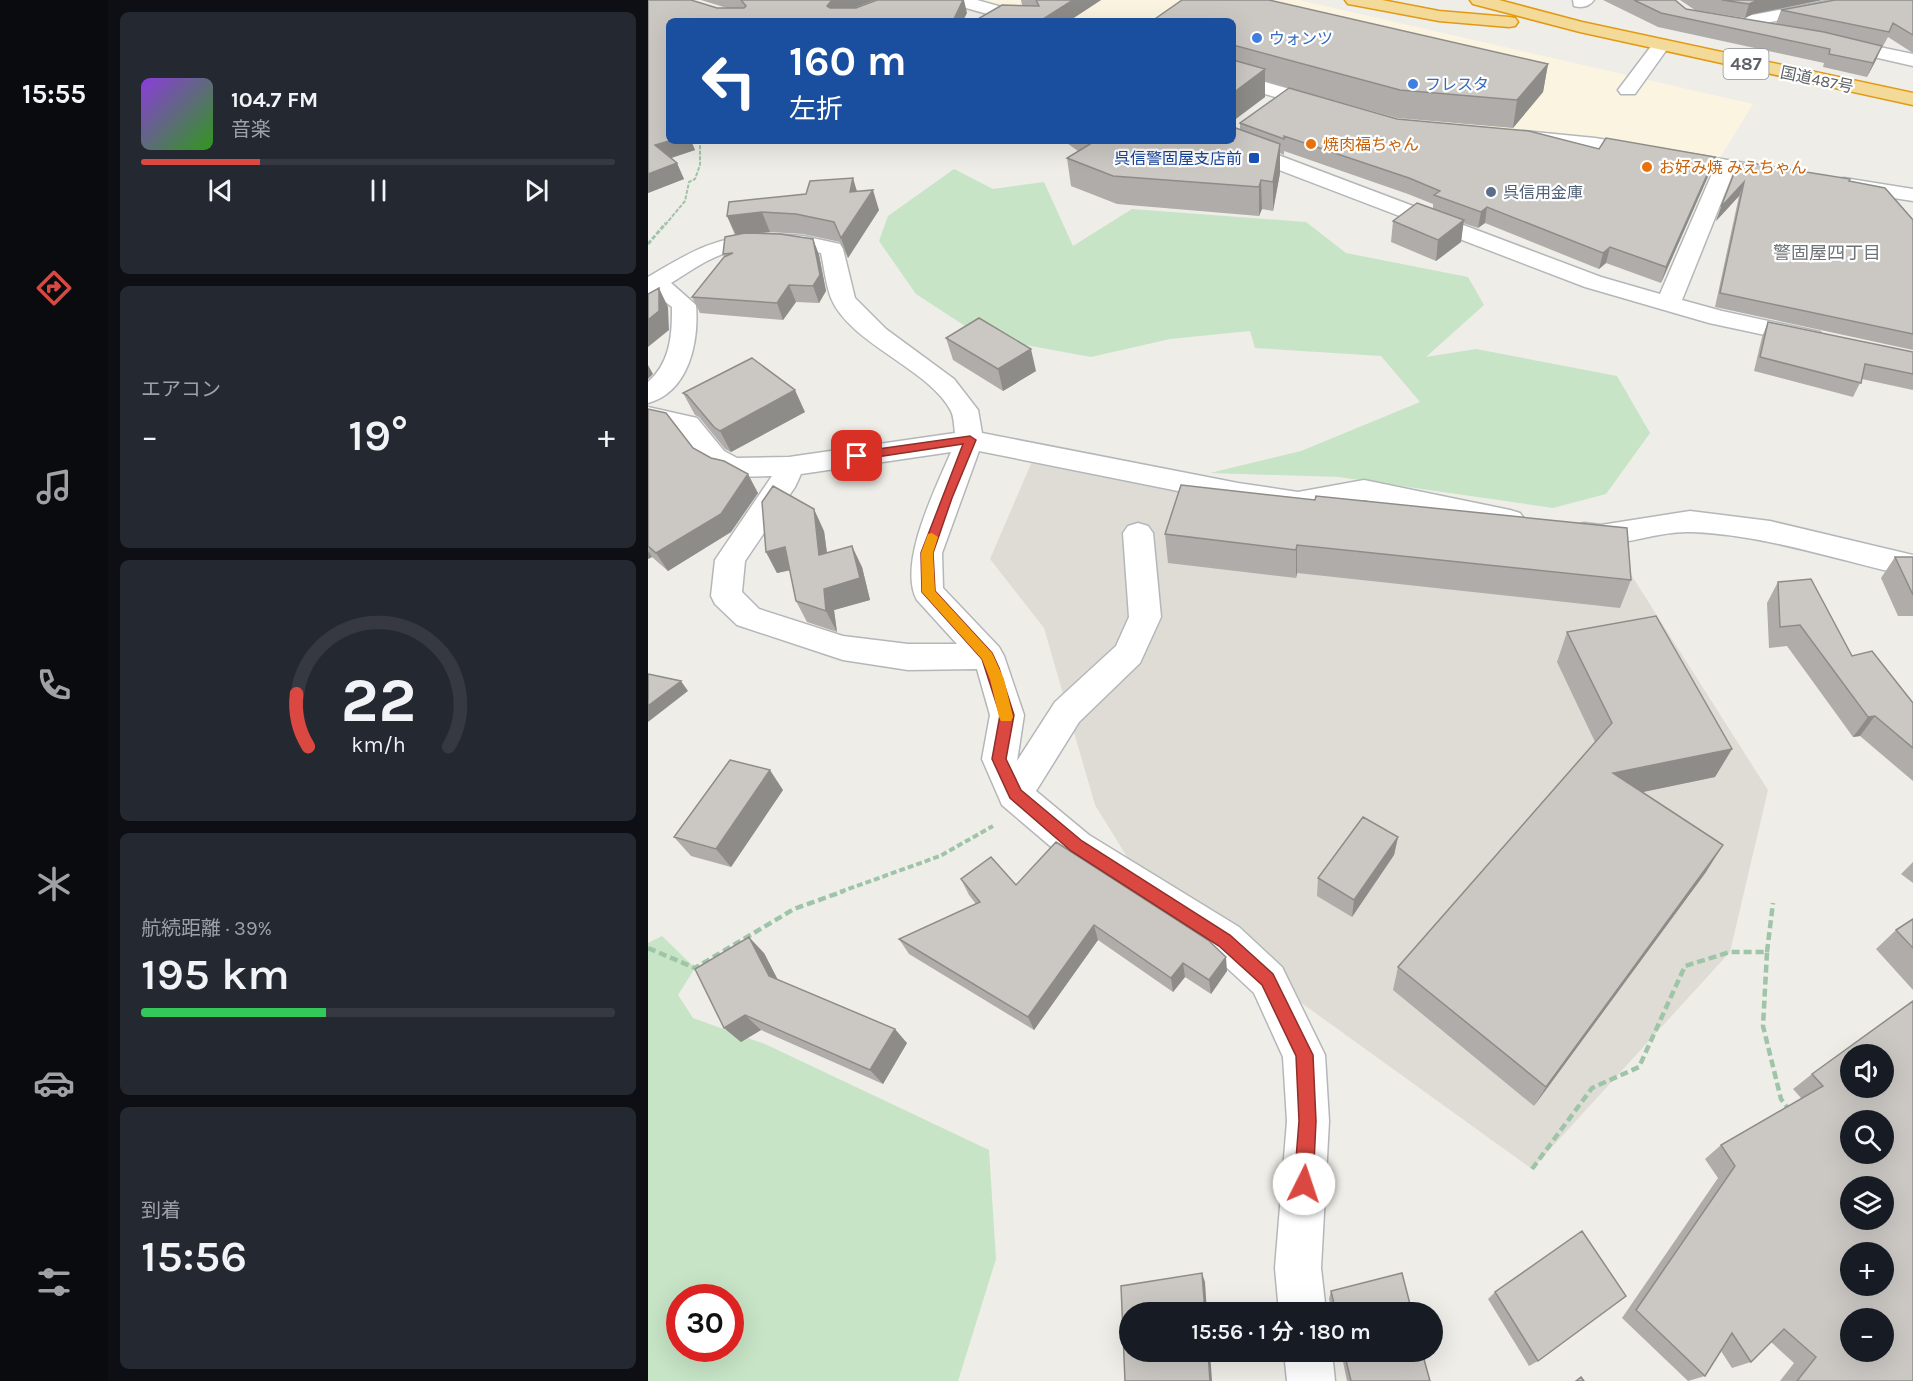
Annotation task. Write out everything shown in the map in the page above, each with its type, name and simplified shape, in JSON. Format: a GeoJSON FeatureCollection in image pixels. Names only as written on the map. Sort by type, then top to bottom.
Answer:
{"type":"FeatureCollection","features":[{"type":"Feature","properties":{"kind":"highway","name":"国道487号"},"geometry":{"type":"LineString","coordinates":[[1354,0],[1439,16],[1580,27]]}},
{"type":"Feature","properties":{"kind":"highway","name":"487"},"geometry":{"type":"LineString","coordinates":[[1462,0],[1580,27]]}},
{"type":"Feature","properties":{"kind":"highway","name":"国道487号"},"geometry":{"type":"LineString","coordinates":[[1479,0],[1580,27],[1913,99]]}},
{"type":"Feature","properties":{"kind":"street"},"geometry":{"type":"LineString","coordinates":[[856,8],[875,8],[896,0]]}},
{"type":"Feature","properties":{"kind":"street"},"geometry":{"type":"LineString","coordinates":[[958,0],[1021,18]]}},
{"type":"Feature","properties":{"kind":"street"},"geometry":{"type":"LineString","coordinates":[[1749,28],[1753,20],[1860,0]]}},
{"type":"Feature","properties":{"kind":"street"},"geometry":{"type":"LineString","coordinates":[[875,8],[897,18]]}},
{"type":"Feature","properties":{"kind":"street"},"geometry":{"type":"LineString","coordinates":[[1729,24],[1784,33]]}},
{"type":"Feature","properties":{"kind":"street"},"geometry":{"type":"LineString","coordinates":[[1819,39],[1913,60]]}},
{"type":"Feature","properties":{"kind":"street"},"geometry":{"type":"LineString","coordinates":[[1628,90],[1661,45]]}},
{"type":"Feature","properties":{"kind":"street"},"geometry":{"type":"LineString","coordinates":[[1236,80],[1341,110]]}},
{"type":"Feature","properties":{"kind":"street"},"geometry":{"type":"LineString","coordinates":[[1268,107],[1285,94]]}},
{"type":"Feature","properties":{"kind":"street"},"geometry":{"type":"LineString","coordinates":[[1502,135],[1595,144],[1805,178]]}},
{"type":"Feature","properties":{"kind":"street"},"geometry":{"type":"LineString","coordinates":[[1231,144],[1593,282],[1718,318],[1833,342]]}},
{"type":"Feature","properties":{"kind":"street"},"geometry":{"type":"LineString","coordinates":[[1668,304],[1726,165]]}},
{"type":"Feature","properties":{"kind":"street"},"geometry":{"type":"LineString","coordinates":[[1828,181],[1913,195]]}},
{"type":"Feature","properties":{"kind":"street"},"geometry":{"type":"LineString","coordinates":[[1302,1302],[1298,1268],[1308,1121],[1304,1055],[1268,980],[1225,940],[1076,846],[1015,794],[999,759],[1007,715],[988,656],[928,592],[927,553],[946,498],[970,440],[965,410],[945,385],[877,334],[850,309],[843,298],[832,249],[802,242],[745,242],[730,245],[710,251],[652,285],[684,305],[686,318],[674,369],[659,387],[648,410],[687,424],[714,458],[732,468],[789,466],[970,440],[1238,493],[1298,502],[1364,490],[1601,535],[1690,521],[1770,531],[1913,566]]}},
{"type":"Feature","properties":{"kind":"street"},"geometry":{"type":"LineString","coordinates":[[789,466],[784,480],[730,560],[726,596],[748,617],[843,648],[908,657],[988,656]]}},
{"type":"Feature","properties":{"kind":"street"},"geometry":{"type":"LineString","coordinates":[[1015,794],[1067,712],[1129,654],[1145,617],[1138,533]]}},
{"type":"Feature","properties":{"kind":"street"},"geometry":{"type":"LineString","coordinates":[[1309,1362],[1311,1381]]}},
{"type":"Feature","properties":{"kind":"path"},"geometry":{"type":"LineString","coordinates":[[648,244],[685,201],[688,182],[695,179],[700,165],[700,144]]}},
{"type":"Feature","properties":{"kind":"path"},"geometry":{"type":"LineString","coordinates":[[648,948],[695,968],[794,909],[940,856],[998,823],[1015,794]]}},
{"type":"Feature","properties":{"kind":"path"},"geometry":{"type":"LineString","coordinates":[[1773,903],[1767,952],[1763,1026],[1781,1100],[1795,1118]]}},
{"type":"Feature","properties":{"kind":"path"},"geometry":{"type":"LineString","coordinates":[[1532,1169],[1592,1088],[1639,1067],[1685,966],[1730,952],[1767,952]]}},
{"type":"Feature","properties":{"kind":"shaded area"},"geometry":{"type":"Polygon","coordinates":[[[973,0],[1299,0],[1753,104],[1719,159],[1394,122],[1236,76],[1236,18],[1036,18],[973,0]]]}},
{"type":"Feature","properties":{"kind":"shaded area"},"geometry":{"type":"Polygon","coordinates":[[[1036,452],[1616,551],[1768,790],[1730,952],[1532,1169],[1150,894],[1095,805],[1044,628],[990,559],[1036,452]]]}},
{"type":"Feature","properties":{"kind":"green space"},"geometry":{"type":"Polygon","coordinates":[[[954,169],[993,189],[1044,182],[1073,246],[1132,209],[1306,222],[1346,253],[1468,277],[1484,305],[1426,357],[1476,349],[1617,376],[1650,433],[1606,494],[1553,508],[1339,477],[1210,473],[1301,451],[1420,402],[1381,356],[1255,348],[1250,331],[1170,339],[1091,357],[982,337],[916,294],[879,241],[888,216],[954,169]]]}},
{"type":"Feature","properties":{"kind":"green space"},"geometry":{"type":"Polygon","coordinates":[[[662,936],[695,968],[678,995],[693,1018],[765,1044],[989,1150],[996,1259],[958,1381],[648,1381],[648,943],[662,936]]]}},
{"type":"Feature","properties":{"kind":"building"},"geometry":{"type":"Polygon","coordinates":[[[648,0],[691,0],[717,8],[744,8],[746,6],[741,0],[832,0],[827,6],[830,8],[856,8],[877,0],[963,0],[954,18],[666,18],[666,142],[655,145],[677,163],[648,174],[648,0]]]}},
{"type":"Feature","properties":{"kind":"building"},"geometry":{"type":"Polygon","coordinates":[[[1036,0],[1073,0],[1045,18],[979,18],[1002,5],[1039,6],[1036,0]]]}},
{"type":"Feature","properties":{"kind":"building"},"geometry":{"type":"Polygon","coordinates":[[[1182,0],[1269,0],[1548,64],[1517,100],[1400,90],[1236,46],[1236,18],[1156,18],[1182,0]]]}},
{"type":"Feature","properties":{"kind":"building"},"geometry":{"type":"Polygon","coordinates":[[[1634,0],[1675,0],[1686,9],[1824,32],[1882,46],[1873,63],[1829,54],[1830,49],[1661,13],[1634,0]]]}},
{"type":"Feature","properties":{"kind":"building"},"geometry":{"type":"Polygon","coordinates":[[[1722,0],[1758,0],[1749,4],[1722,0]]]}},
{"type":"Feature","properties":{"kind":"building"},"geometry":{"type":"Polygon","coordinates":[[[1835,0],[1913,0],[1913,35],[1893,23],[1889,32],[1781,10],[1835,0]]]}},
{"type":"Feature","properties":{"kind":"building"},"geometry":{"type":"Polygon","coordinates":[[[1236,61],[1265,69],[1236,91],[1236,61]]]}},
{"type":"Feature","properties":{"kind":"building"},"geometry":{"type":"Polygon","coordinates":[[[1289,88],[1397,119],[1529,131],[1599,149],[1606,138],[1715,157],[1666,267],[1610,247],[1603,253],[1487,207],[1481,212],[1434,195],[1440,191],[1409,178],[1240,123],[1289,88]]]}},
{"type":"Feature","properties":{"kind":"building"},"geometry":{"type":"Polygon","coordinates":[[[1236,128],[1280,144],[1273,182],[1261,180],[1259,187],[1113,176],[1067,158],[1090,144],[1236,144],[1236,128]]]}},
{"type":"Feature","properties":{"kind":"building"},"geometry":{"type":"Polygon","coordinates":[[[1738,163],[1850,179],[1849,181],[1885,188],[1913,220],[1913,334],[1720,293],[1744,182],[1721,207],[1738,163]]]}},
{"type":"Feature","properties":{"kind":"building"},"geometry":{"type":"Polygon","coordinates":[[[853,178],[850,192],[873,190],[841,238],[834,222],[796,214],[762,212],[727,216],[729,202],[806,194],[810,181],[853,178]]]}},
{"type":"Feature","properties":{"kind":"building"},"geometry":{"type":"Polygon","coordinates":[[[1417,203],[1464,220],[1438,240],[1393,221],[1417,203]]]}},
{"type":"Feature","properties":{"kind":"building"},"geometry":{"type":"Polygon","coordinates":[[[745,233],[780,234],[813,239],[820,275],[813,286],[789,285],[777,303],[692,297],[724,257],[733,253],[723,254],[725,237],[745,233]]]}},
{"type":"Feature","properties":{"kind":"building"},"geometry":{"type":"Polygon","coordinates":[[[659,288],[659,311],[648,320],[648,294],[659,288]]]}},
{"type":"Feature","properties":{"kind":"building"},"geometry":{"type":"Polygon","coordinates":[[[979,318],[1031,349],[998,369],[946,338],[979,318]]]}},
{"type":"Feature","properties":{"kind":"building"},"geometry":{"type":"Polygon","coordinates":[[[1768,322],[1913,352],[1913,374],[1865,364],[1861,383],[1760,357],[1768,322]]]}},
{"type":"Feature","properties":{"kind":"building"},"geometry":{"type":"Polygon","coordinates":[[[752,358],[795,390],[720,431],[683,393],[752,358]]]}},
{"type":"Feature","properties":{"kind":"building"},"geometry":{"type":"Polygon","coordinates":[[[648,409],[666,413],[693,448],[748,474],[721,514],[656,553],[648,546],[648,409]]]}},
{"type":"Feature","properties":{"kind":"building"},"geometry":{"type":"Polygon","coordinates":[[[1181,485],[1315,500],[1316,496],[1627,528],[1631,580],[1297,545],[1296,550],[1165,534],[1181,485]]]}},
{"type":"Feature","properties":{"kind":"building"},"geometry":{"type":"Polygon","coordinates":[[[773,486],[814,509],[819,555],[852,546],[860,578],[824,589],[826,611],[796,601],[785,547],[766,552],[762,502],[773,486]]]}},
{"type":"Feature","properties":{"kind":"building"},"geometry":{"type":"Polygon","coordinates":[[[1895,557],[1913,557],[1913,595],[1895,557]]]}},
{"type":"Feature","properties":{"kind":"building"},"geometry":{"type":"Polygon","coordinates":[[[1811,579],[1852,656],[1872,651],[1913,703],[1913,748],[1875,716],[1868,717],[1800,625],[1780,627],[1778,582],[1811,579]]]}},
{"type":"Feature","properties":{"kind":"building"},"geometry":{"type":"Polygon","coordinates":[[[1656,616],[1732,749],[1613,773],[1723,845],[1546,1087],[1398,967],[1612,723],[1567,632],[1656,616]]]}},
{"type":"Feature","properties":{"kind":"building"},"geometry":{"type":"Polygon","coordinates":[[[648,674],[681,681],[648,706],[648,674]]]}},
{"type":"Feature","properties":{"kind":"building"},"geometry":{"type":"Polygon","coordinates":[[[730,760],[770,770],[716,849],[674,837],[730,760]]]}},
{"type":"Feature","properties":{"kind":"building"},"geometry":{"type":"Polygon","coordinates":[[[1363,817],[1398,837],[1354,900],[1318,878],[1363,817]]]}},
{"type":"Feature","properties":{"kind":"building"},"geometry":{"type":"Polygon","coordinates":[[[1056,842],[1208,940],[1226,957],[1209,980],[1183,963],[1171,978],[1094,925],[1028,1017],[899,939],[980,902],[961,879],[991,857],[1016,885],[1056,842]]]}},
{"type":"Feature","properties":{"kind":"building"},"geometry":{"type":"Polygon","coordinates":[[[1913,919],[1913,948],[1896,930],[1913,919]]]}},
{"type":"Feature","properties":{"kind":"building"},"geometry":{"type":"Polygon","coordinates":[[[749,937],[769,976],[895,1029],[870,1070],[745,1015],[724,1028],[695,969],[749,937]]]}},
{"type":"Feature","properties":{"kind":"building"},"geometry":{"type":"Polygon","coordinates":[[[1913,1001],[1913,1381],[1797,1381],[1816,1357],[1784,1329],[1751,1362],[1732,1333],[1705,1376],[1636,1310],[1735,1166],[1721,1145],[1823,1086],[1812,1074],[1840,1054],[1840,1098],[1894,1098],[1894,1044],[1854,1044],[1913,1001]]]}},
{"type":"Feature","properties":{"kind":"building"},"geometry":{"type":"Polygon","coordinates":[[[1582,1231],[1626,1296],[1538,1361],[1495,1292],[1582,1231]]]}},
{"type":"Feature","properties":{"kind":"building"},"geometry":{"type":"Polygon","coordinates":[[[1202,1273],[1204,1302],[1122,1302],[1121,1286],[1202,1273]]]}},
{"type":"Feature","properties":{"kind":"building"},"geometry":{"type":"Polygon","coordinates":[[[1402,1273],[1409,1302],[1334,1302],[1331,1291],[1402,1273]]]}},
{"type":"Feature","properties":{"kind":"building"},"geometry":{"type":"Polygon","coordinates":[[[1124,1362],[1209,1362],[1210,1381],[1125,1381],[1124,1362]]]}},
{"type":"Feature","properties":{"kind":"building"},"geometry":{"type":"Polygon","coordinates":[[[1346,1362],[1425,1362],[1430,1381],[1351,1381],[1346,1362]]]}},
{"type":"Feature","properties":{"kind":"slow traffic"},"geometry":{"type":"LineString","coordinates":[[932,537],[927,553],[928,592],[988,656],[997,679],[1006,717]]}},
{"type":"Feature","properties":{"kind":"place","name":"ウォンツ"},"geometry":{"type":"Point","coordinates":[1257,38]}},
{"type":"Feature","properties":{"kind":"place","name":"フレスタ"},"geometry":{"type":"Point","coordinates":[1413,84]}},
{"type":"Feature","properties":{"kind":"place","name":"焼肉福ちゃん"},"geometry":{"type":"Point","coordinates":[1311,144]}},
{"type":"Feature","properties":{"kind":"place","name":"呉信警固屋支店前"},"geometry":{"type":"Point","coordinates":[1254,158]}},
{"type":"Feature","properties":{"kind":"place","name":"お好み焼 みえちゃん"},"geometry":{"type":"Point","coordinates":[1647,167]}},
{"type":"Feature","properties":{"kind":"place","name":"呉信用金庫"},"geometry":{"type":"Point","coordinates":[1491,192]}},
{"type":"Feature","properties":{"kind":"district","name":"警固屋四丁目"},"geometry":{"type":"Point","coordinates":[1827,253]}},
{"type":"Feature","properties":{"kind":"route"},"geometry":{"type":"LineString","coordinates":[[857,456],[970,440],[946,498],[927,553],[928,592],[988,656],[1007,715],[999,759],[1015,794],[1076,846],[1225,940],[1268,980],[1304,1055],[1308,1121],[1304,1184]]}}]}
